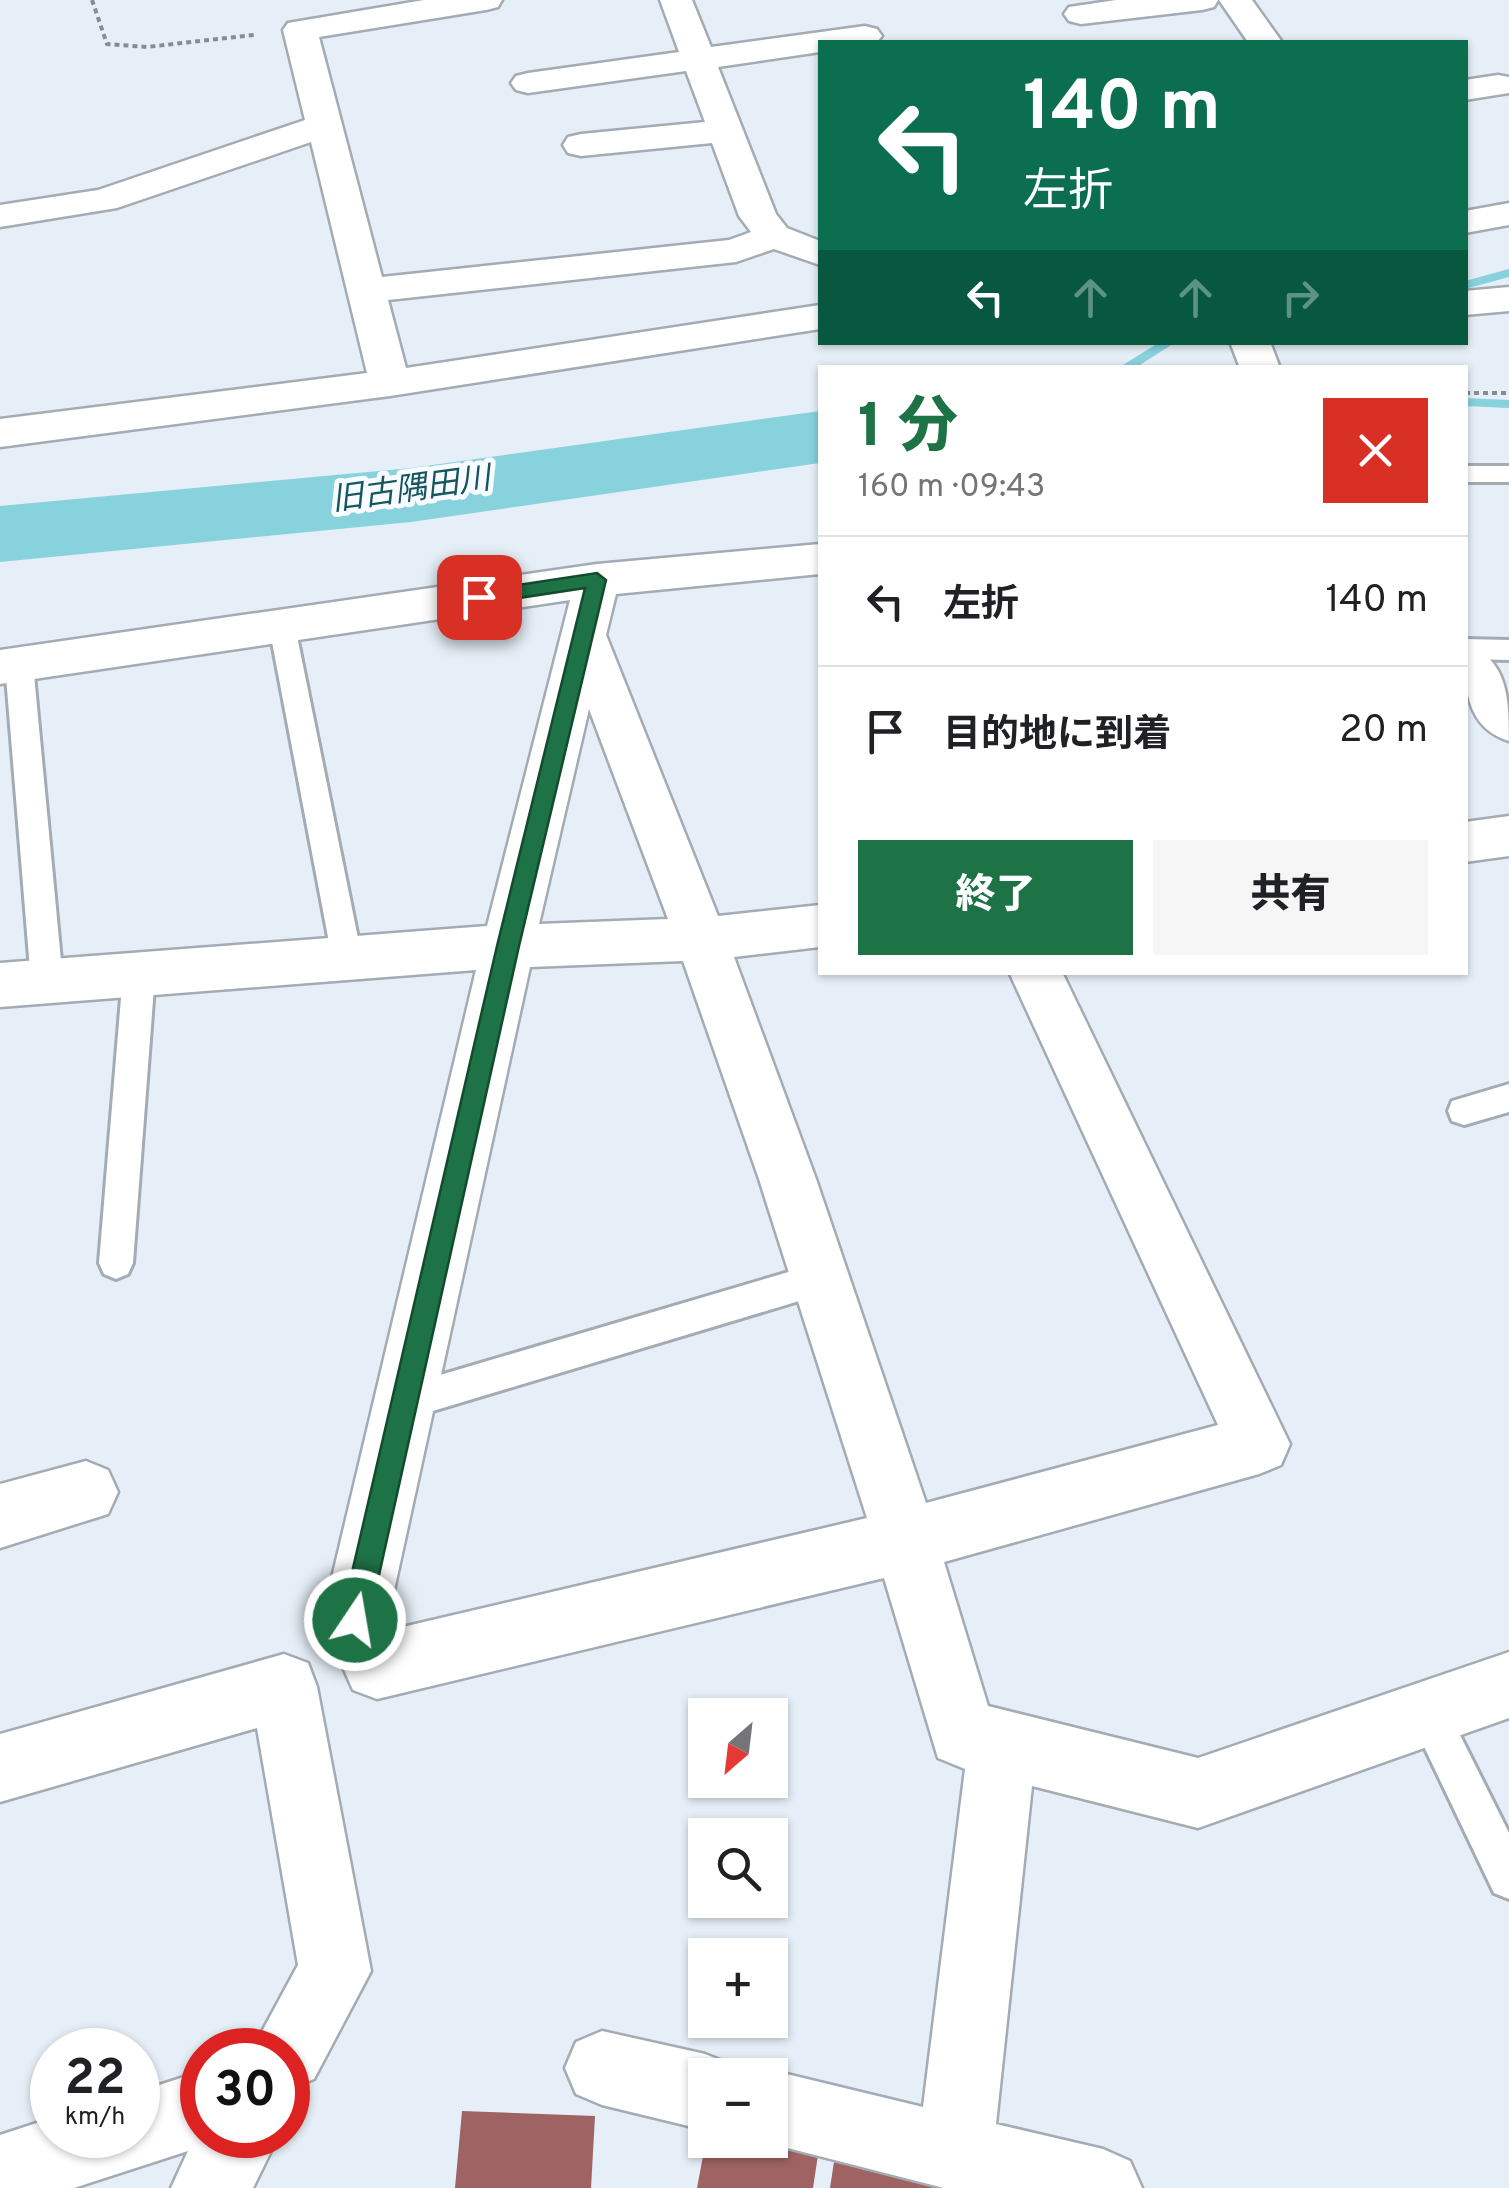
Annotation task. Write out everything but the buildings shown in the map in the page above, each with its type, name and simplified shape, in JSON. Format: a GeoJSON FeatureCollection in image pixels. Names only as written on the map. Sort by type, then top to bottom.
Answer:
{"type":"FeatureCollection","features":[{"type":"Feature","properties":{"kind":"street"},"geometry":{"type":"LineString","coordinates":[[1080,14],[1202,0]]}},
{"type":"Feature","properties":{"kind":"street"},"geometry":{"type":"LineString","coordinates":[[1235,0],[1264,40]]}},
{"type":"Feature","properties":{"kind":"street"},"geometry":{"type":"LineString","coordinates":[[687,1],[698,60],[758,216],[774,236],[818,253]]}},
{"type":"Feature","properties":{"kind":"street"},"geometry":{"type":"LineString","coordinates":[[390,383],[300,30],[463,2]]}},
{"type":"Feature","properties":{"kind":"street"},"geometry":{"type":"LineString","coordinates":[[837,40],[865,36]]}},
{"type":"Feature","properties":{"kind":"street"},"geometry":{"type":"LineString","coordinates":[[528,83],[818,43]]}},
{"type":"Feature","properties":{"kind":"street"},"geometry":{"type":"LineString","coordinates":[[0,216],[104,200],[324,126]]}},
{"type":"Feature","properties":{"kind":"street"},"geometry":{"type":"LineString","coordinates":[[580,144],[726,131]]}},
{"type":"Feature","properties":{"kind":"street"},"geometry":{"type":"LineString","coordinates":[[1468,221],[1509,214]]}},
{"type":"Feature","properties":{"kind":"street"},"geometry":{"type":"LineString","coordinates":[[367,290],[736,250],[774,236]]}},
{"type":"Feature","properties":{"kind":"street"},"geometry":{"type":"LineString","coordinates":[[1468,303],[1509,299]]}},
{"type":"Feature","properties":{"kind":"street"},"geometry":{"type":"LineString","coordinates":[[0,432],[390,383],[818,317]]}},
{"type":"Feature","properties":{"kind":"street"},"geometry":{"type":"LineString","coordinates":[[10,665],[282,626],[590,607],[818,559]]}},
{"type":"Feature","properties":{"kind":"street"},"geometry":{"type":"LineString","coordinates":[[590,607],[908,1540],[962,1734],[1198,1793],[1509,1685]]}},
{"type":"Feature","properties":{"kind":"street"},"geometry":{"type":"LineString","coordinates":[[590,607],[508,946],[355,1620],[377,1666],[908,1540],[1259,1444],[1036,975]]}},
{"type":"Feature","properties":{"kind":"street"},"geometry":{"type":"LineString","coordinates":[[1468,666],[1509,723]]}},
{"type":"Feature","properties":{"kind":"street"},"geometry":{"type":"LineString","coordinates":[[1468,842],[1509,836]]}},
{"type":"Feature","properties":{"kind":"street"},"geometry":{"type":"LineString","coordinates":[[23,983],[508,946],[704,938],[818,926]]}},
{"type":"Feature","properties":{"kind":"street"},"geometry":{"type":"LineString","coordinates":[[0,1516],[86,1492]]}},
{"type":"Feature","properties":{"kind":"street"},"geometry":{"type":"LineString","coordinates":[[0,1768],[284,1686],[335,1971],[302,2028]]}},
{"type":"Feature","properties":{"kind":"street"},"geometry":{"type":"LineString","coordinates":[[955,2152],[1002,1744]]}},
{"type":"Feature","properties":{"kind":"street"},"geometry":{"type":"LineString","coordinates":[[602,2068],[688,2088]]}},
{"type":"Feature","properties":{"kind":"street"},"geometry":{"type":"LineString","coordinates":[[788,2112],[1104,2188]]}},
{"type":"Feature","properties":{"kind":"street"},"geometry":{"type":"LineString","coordinates":[[0,2174],[50,2158]]}},
{"type":"Feature","properties":{"kind":"street"},"geometry":{"type":"LineString","coordinates":[[210,2188],[228,2158]]}},
{"type":"Feature","properties":{"kind":"lane"},"geometry":{"type":"LineString","coordinates":[[1468,474],[1509,474]]}},
{"type":"Feature","properties":{"kind":"lane"},"geometry":{"type":"LineString","coordinates":[[282,626],[348,958]]}},
{"type":"Feature","properties":{"kind":"lane"},"geometry":{"type":"LineString","coordinates":[[1468,649],[1509,650]]}},
{"type":"Feature","properties":{"kind":"lane"},"geometry":{"type":"LineString","coordinates":[[10,665],[23,983]]}},
{"type":"Feature","properties":{"kind":"lane"},"geometry":{"type":"LineString","coordinates":[[116,1264],[140,974]]}},
{"type":"Feature","properties":{"kind":"lane"},"geometry":{"type":"LineString","coordinates":[[1464,1111],[1509,1098]]}},
{"type":"Feature","properties":{"kind":"lane"},"geometry":{"type":"LineString","coordinates":[[403,1403],[820,1279]]}},
{"type":"Feature","properties":{"kind":"lane"},"geometry":{"type":"LineString","coordinates":[[1428,1713],[1509,1878]]}},
{"type":"Feature","properties":{"kind":"path"},"geometry":{"type":"LineString","coordinates":[[92,0],[108,44],[147,47],[300,30]]}},
{"type":"Feature","properties":{"kind":"path"},"geometry":{"type":"LineString","coordinates":[[1468,394],[1509,393]]}},
{"type":"Feature","properties":{"kind":"waterway"},"geometry":{"type":"LineString","coordinates":[[1468,284],[1509,273]]}},
{"type":"Feature","properties":{"kind":"waterway"},"geometry":{"type":"LineString","coordinates":[[1129,365],[1165,345]]}},
{"type":"Feature","properties":{"kind":"waterway","name":"旧古隅田川"},"geometry":{"type":"LineString","coordinates":[[1468,402],[1509,404]]}},
{"type":"Feature","properties":{"kind":"waterway","name":"旧古隅田川"},"geometry":{"type":"LineString","coordinates":[[0,534],[411,495],[818,437]]}},
{"type":"Feature","properties":{"kind":"route"},"geometry":{"type":"LineString","coordinates":[[355,1620],[508,946],[597,580],[479,597]]}}]}
